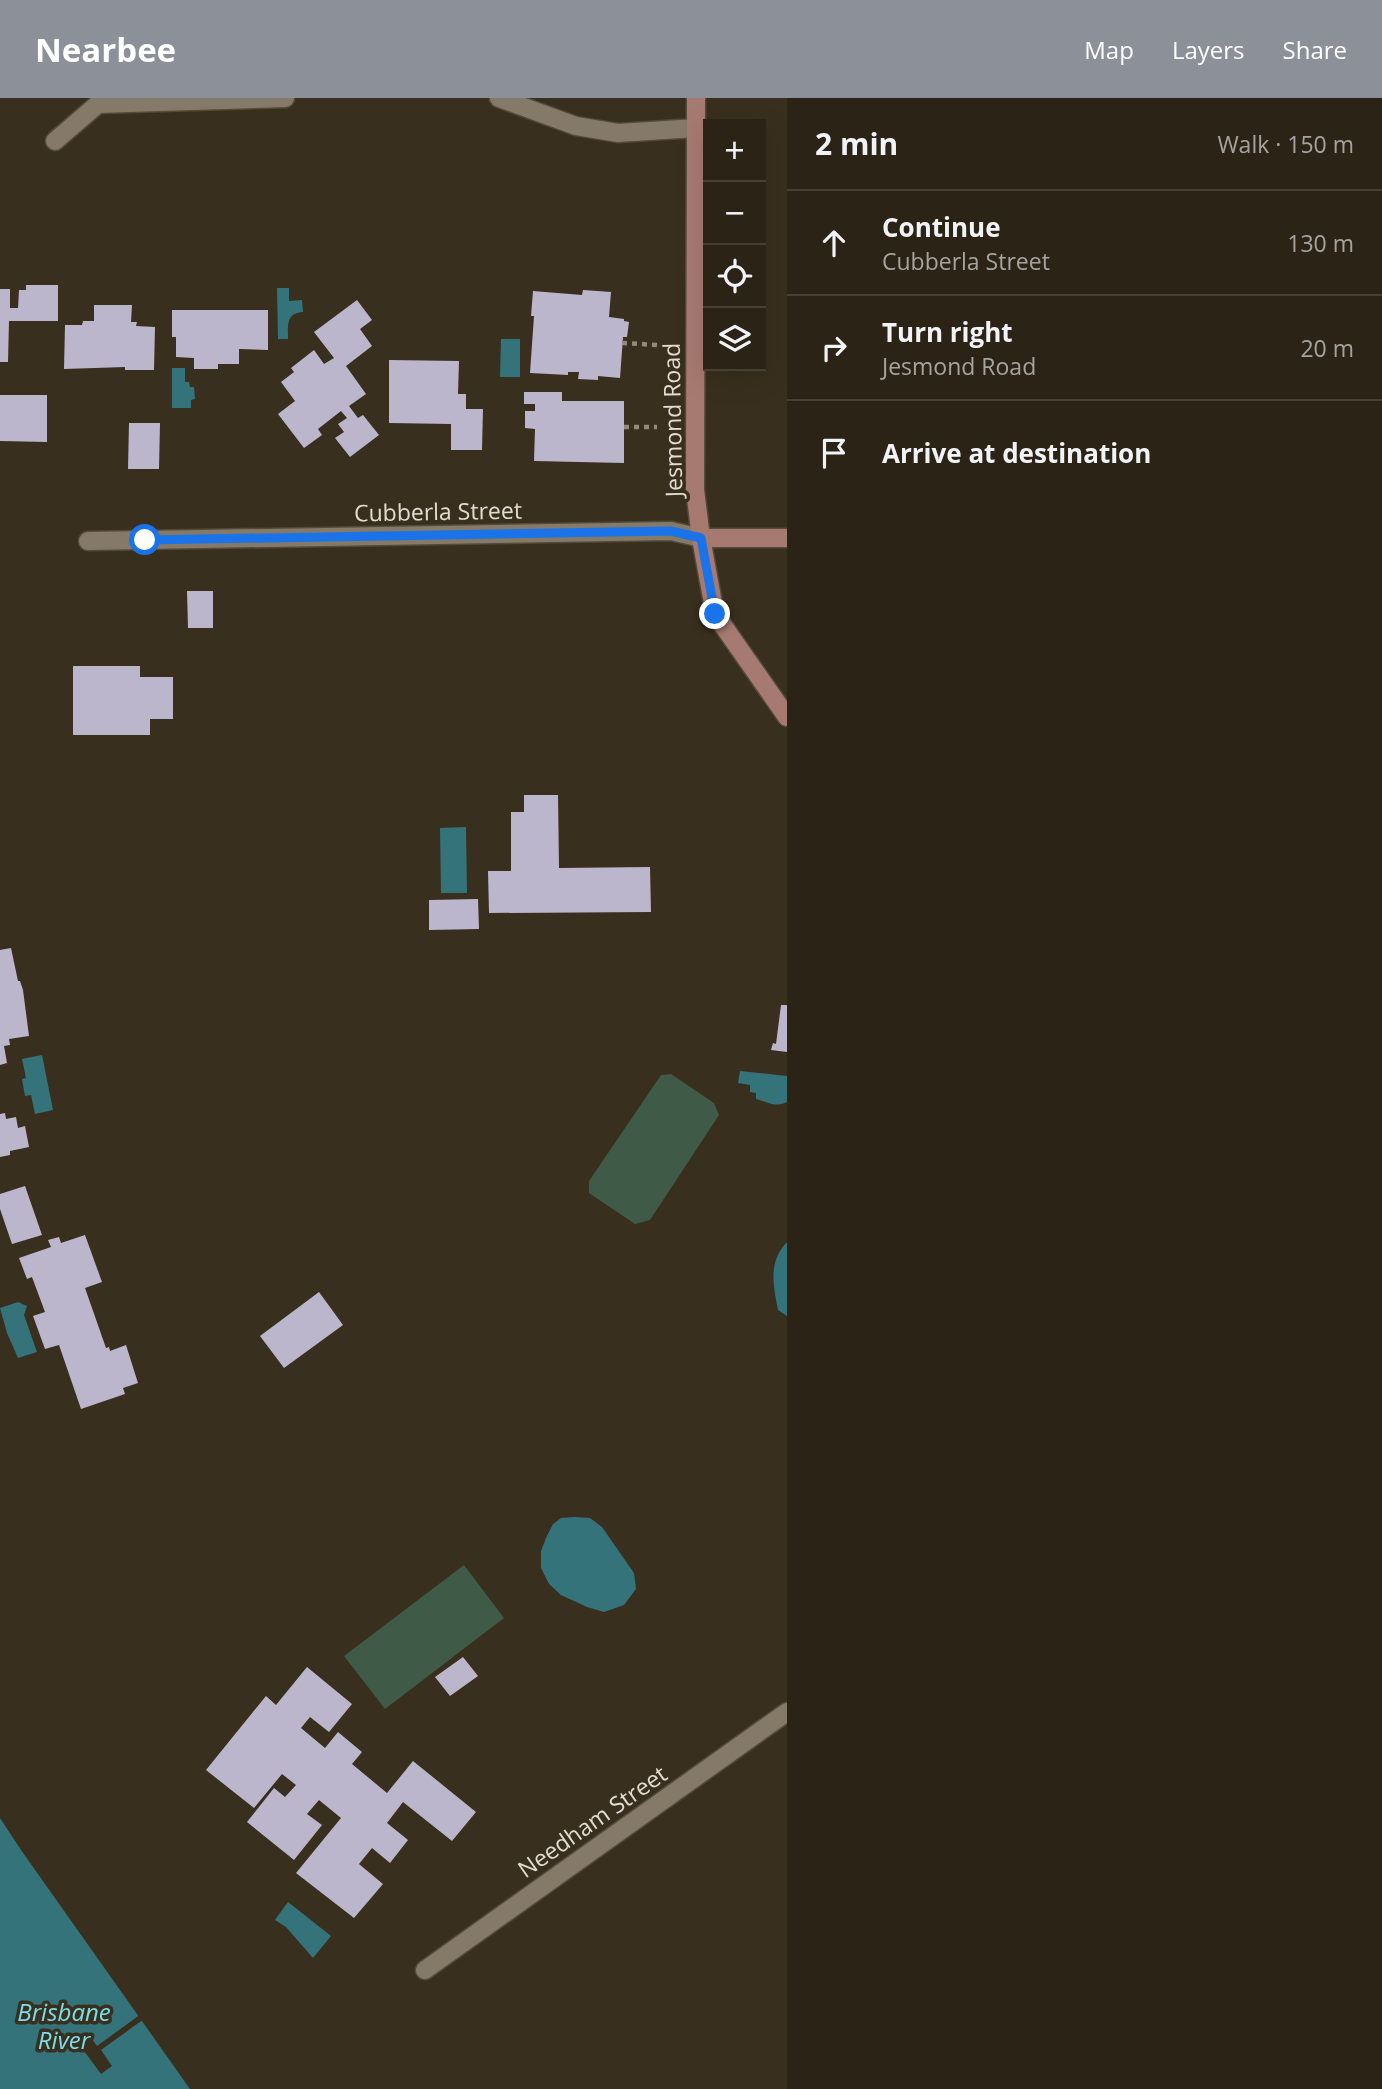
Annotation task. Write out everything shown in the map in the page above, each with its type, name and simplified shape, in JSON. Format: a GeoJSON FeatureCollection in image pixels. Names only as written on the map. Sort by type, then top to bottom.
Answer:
{"type":"FeatureCollection","features":[{"type":"Feature","properties":{"kind":"street"},"geometry":{"type":"LineString","coordinates":[[55,141],[94,101],[285,98]]}},
{"type":"Feature","properties":{"kind":"street"},"geometry":{"type":"LineString","coordinates":[[499,98],[576,125],[618,133],[696,128]]}},
{"type":"Feature","properties":{"kind":"street","name":"Jesmond Road"},"geometry":{"type":"LineString","coordinates":[[696,98],[695,491],[701,538],[715,614],[787,717]]}},
{"type":"Feature","properties":{"kind":"street","name":"Cubberla Street"},"geometry":{"type":"LineString","coordinates":[[88,541],[671,531],[701,538],[787,538]]}},
{"type":"Feature","properties":{"kind":"street","name":"Needham Street"},"geometry":{"type":"LineString","coordinates":[[425,1970],[787,1712]]}},
{"type":"Feature","properties":{"kind":"path"},"geometry":{"type":"LineString","coordinates":[[622,343],[659,345]]}},
{"type":"Feature","properties":{"kind":"path"},"geometry":{"type":"LineString","coordinates":[[624,427],[657,427]]}},
{"type":"Feature","properties":{"kind":"green space"},"geometry":{"type":"Polygon","coordinates":[[[671,1074],[714,1103],[719,1115],[650,1220],[635,1224],[589,1193],[589,1181],[661,1075],[671,1074]]]}},
{"type":"Feature","properties":{"kind":"green space"},"geometry":{"type":"Polygon","coordinates":[[[464,1565],[504,1618],[385,1709],[344,1656],[464,1565]]]}},
{"type":"Feature","properties":{"kind":"water"},"geometry":{"type":"Polygon","coordinates":[[[277,288],[289,288],[289,301],[302,300],[303,312],[293,315],[289,321],[288,339],[278,339],[277,288]]]}},
{"type":"Feature","properties":{"kind":"water"},"geometry":{"type":"Polygon","coordinates":[[[501,339],[520,339],[520,377],[500,377],[501,339]]]}},
{"type":"Feature","properties":{"kind":"water"},"geometry":{"type":"Polygon","coordinates":[[[172,368],[185,368],[185,382],[194,387],[195,399],[191,400],[191,408],[172,408],[172,368]]]}},
{"type":"Feature","properties":{"kind":"water"},"geometry":{"type":"Polygon","coordinates":[[[466,827],[467,893],[441,893],[440,828],[466,827]]]}},
{"type":"Feature","properties":{"kind":"water"},"geometry":{"type":"Polygon","coordinates":[[[42,1055],[53,1110],[35,1114],[31,1095],[25,1096],[22,1079],[26,1078],[22,1059],[42,1055]]]}},
{"type":"Feature","properties":{"kind":"water"},"geometry":{"type":"Polygon","coordinates":[[[740,1071],[787,1076],[787,1102],[775,1104],[756,1099],[756,1093],[750,1092],[750,1085],[738,1083],[740,1071]]]}},
{"type":"Feature","properties":{"kind":"water"},"geometry":{"type":"Polygon","coordinates":[[[787,1242],[787,1316],[778,1310],[774,1266],[787,1242]]]}},
{"type":"Feature","properties":{"kind":"water"},"geometry":{"type":"Polygon","coordinates":[[[18,1302],[27,1306],[24,1315],[37,1352],[18,1358],[0,1308],[18,1302]]]}},
{"type":"Feature","properties":{"kind":"water"},"geometry":{"type":"Polygon","coordinates":[[[561,1518],[590,1518],[602,1527],[634,1573],[636,1589],[624,1605],[604,1612],[561,1595],[549,1584],[541,1568],[541,1551],[546,1538],[553,1524],[561,1518]]]}},
{"type":"Feature","properties":{"kind":"water","name":"Brisbane River"},"geometry":{"type":"Polygon","coordinates":[[[0,1818],[21,1850],[190,2089],[0,2089],[0,1818]]]}},
{"type":"Feature","properties":{"kind":"water"},"geometry":{"type":"Polygon","coordinates":[[[288,1902],[331,1936],[313,1958],[286,1927],[275,1920],[288,1902]]]}},
{"type":"Feature","properties":{"kind":"pier"},"geometry":{"type":"Polygon","coordinates":[[[141,2014],[144,2019],[101,2050],[112,2066],[101,2074],[76,2040],[87,2032],[97,2046],[141,2014]]]}},
{"type":"Feature","properties":{"kind":"building"},"geometry":{"type":"Polygon","coordinates":[[[26,285],[58,285],[58,321],[9,321],[8,362],[0,362],[0,289],[10,289],[10,308],[18,308],[19,290],[26,290],[26,285]]]}},
{"type":"Feature","properties":{"kind":"building"},"geometry":{"type":"Polygon","coordinates":[[[583,290],[611,292],[609,317],[629,322],[627,337],[623,337],[620,378],[598,376],[598,380],[578,379],[579,372],[568,372],[568,375],[530,373],[533,291],[582,295],[583,290]]]}},
{"type":"Feature","properties":{"kind":"building"},"geometry":{"type":"Polygon","coordinates":[[[357,300],[372,320],[360,329],[372,346],[346,366],[366,394],[349,406],[358,418],[363,415],[379,435],[350,457],[335,438],[344,432],[338,424],[347,418],[341,411],[318,429],[322,435],[304,448],[278,414],[295,401],[281,382],[294,372],[291,368],[314,350],[324,364],[334,358],[314,332],[357,300]]]}},
{"type":"Feature","properties":{"kind":"building"},"geometry":{"type":"Polygon","coordinates":[[[94,305],[132,305],[131,322],[137,322],[136,326],[155,327],[154,370],[125,370],[125,367],[64,369],[65,325],[82,325],[83,321],[94,321],[94,305]]]}},
{"type":"Feature","properties":{"kind":"building"},"geometry":{"type":"Polygon","coordinates":[[[172,310],[268,310],[268,350],[239,349],[239,364],[218,364],[218,369],[194,369],[194,358],[176,357],[176,337],[172,337],[172,310]]]}},
{"type":"Feature","properties":{"kind":"building"},"geometry":{"type":"Polygon","coordinates":[[[389,360],[459,361],[458,394],[466,394],[466,409],[483,409],[482,450],[451,450],[451,424],[389,423],[389,360]]]}},
{"type":"Feature","properties":{"kind":"building"},"geometry":{"type":"Polygon","coordinates":[[[524,392],[562,392],[562,401],[624,401],[624,463],[534,461],[535,429],[525,428],[525,411],[535,411],[535,404],[524,404],[524,392]]]}},
{"type":"Feature","properties":{"kind":"building"},"geometry":{"type":"Polygon","coordinates":[[[0,395],[47,395],[47,442],[0,441],[0,395]]]}},
{"type":"Feature","properties":{"kind":"building"},"geometry":{"type":"Polygon","coordinates":[[[129,423],[160,423],[159,469],[128,469],[129,423]]]}},
{"type":"Feature","properties":{"kind":"building"},"geometry":{"type":"Polygon","coordinates":[[[187,591],[213,591],[213,628],[188,628],[187,591]]]}},
{"type":"Feature","properties":{"kind":"building"},"geometry":{"type":"Polygon","coordinates":[[[73,666],[140,666],[140,677],[173,677],[173,719],[150,719],[150,735],[73,735],[73,666]]]}},
{"type":"Feature","properties":{"kind":"building"},"geometry":{"type":"Polygon","coordinates":[[[524,795],[558,795],[559,868],[650,867],[651,912],[489,913],[488,871],[511,871],[511,812],[524,812],[524,795]]]}},
{"type":"Feature","properties":{"kind":"building"},"geometry":{"type":"Polygon","coordinates":[[[478,899],[479,929],[429,930],[429,900],[478,899]]]}},
{"type":"Feature","properties":{"kind":"building"},"geometry":{"type":"Polygon","coordinates":[[[11,948],[18,981],[23,990],[29,1036],[9,1039],[10,1045],[4,1046],[7,1063],[0,1065],[0,950],[11,948]]]}},
{"type":"Feature","properties":{"kind":"building"},"geometry":{"type":"Polygon","coordinates":[[[781,1005],[787,1005],[787,1052],[771,1050],[773,1043],[776,1044],[781,1005]]]}},
{"type":"Feature","properties":{"kind":"building"},"geometry":{"type":"Polygon","coordinates":[[[5,1113],[6,1119],[16,1117],[18,1128],[25,1126],[29,1147],[10,1151],[10,1155],[0,1157],[0,1114],[5,1113]]]}},
{"type":"Feature","properties":{"kind":"building"},"geometry":{"type":"Polygon","coordinates":[[[25,1186],[42,1235],[12,1244],[0,1209],[0,1194],[25,1186]]]}},
{"type":"Feature","properties":{"kind":"building"},"geometry":{"type":"Polygon","coordinates":[[[85,1235],[102,1282],[85,1288],[106,1348],[109,1347],[110,1351],[126,1345],[138,1383],[123,1388],[125,1394],[81,1409],[59,1345],[45,1349],[33,1316],[45,1312],[32,1277],[27,1279],[19,1258],[51,1247],[48,1240],[59,1237],[61,1243],[85,1235]]]}},
{"type":"Feature","properties":{"kind":"building"},"geometry":{"type":"Polygon","coordinates":[[[319,1292],[343,1325],[284,1368],[260,1336],[319,1292]]]}},
{"type":"Feature","properties":{"kind":"building"},"geometry":{"type":"Polygon","coordinates":[[[463,1657],[478,1676],[450,1696],[435,1677],[463,1657]]]}},
{"type":"Feature","properties":{"kind":"building"},"geometry":{"type":"Polygon","coordinates":[[[307,1667],[352,1704],[329,1732],[310,1717],[301,1728],[325,1748],[338,1732],[362,1752],[352,1764],[387,1793],[413,1761],[476,1812],[452,1841],[403,1802],[387,1823],[408,1840],[390,1863],[372,1848],[359,1864],[383,1884],[354,1918],[296,1873],[341,1818],[319,1800],[307,1814],[322,1825],[294,1860],[247,1822],[274,1788],[285,1797],[296,1785],[282,1774],[254,1808],[206,1770],[266,1696],[276,1705],[307,1667]]]}},
{"type":"Feature","properties":{"kind":"route"},"geometry":{"type":"LineString","coordinates":[[145,540],[671,531],[701,538],[715,614]]}}]}
